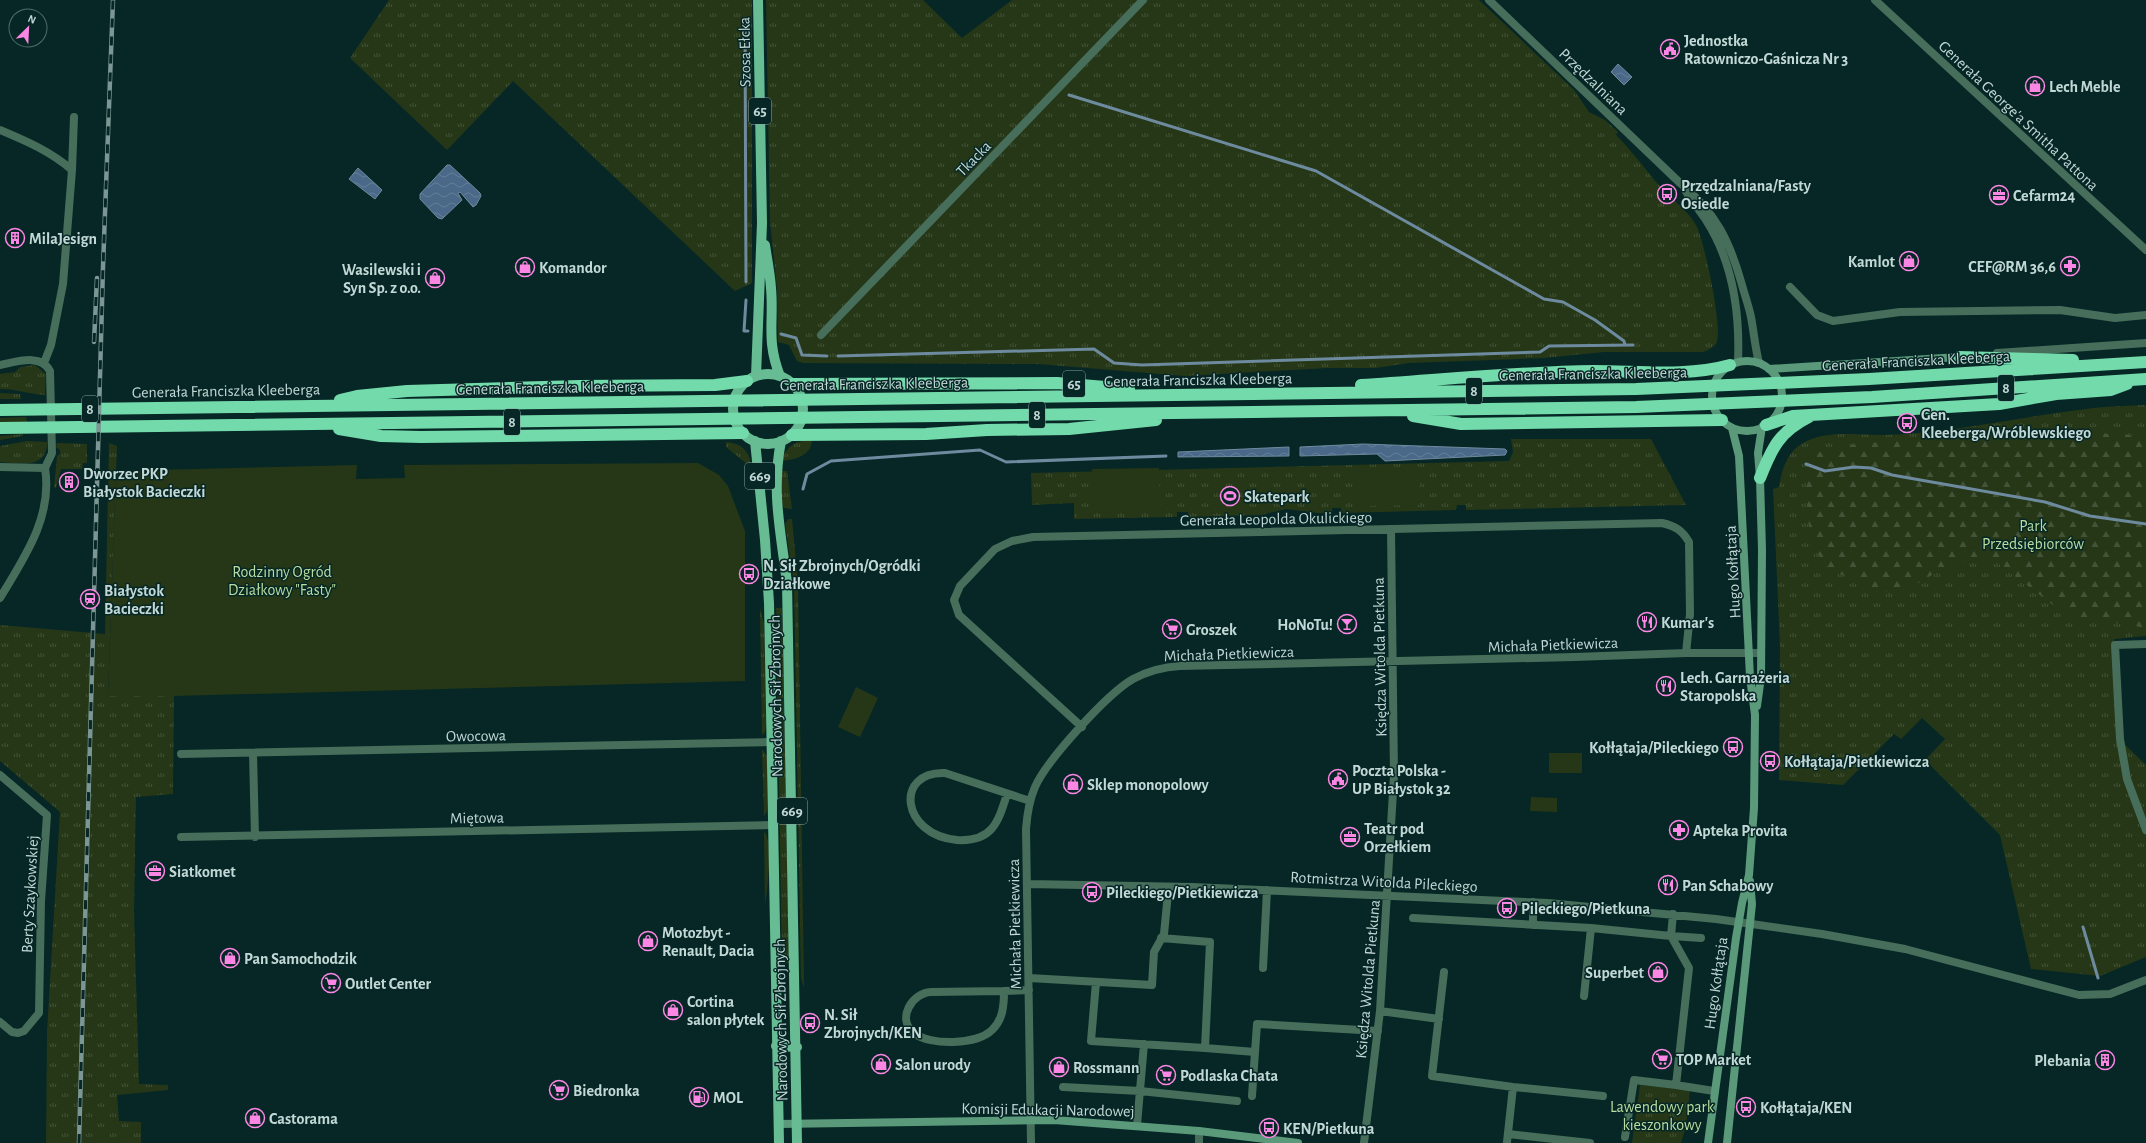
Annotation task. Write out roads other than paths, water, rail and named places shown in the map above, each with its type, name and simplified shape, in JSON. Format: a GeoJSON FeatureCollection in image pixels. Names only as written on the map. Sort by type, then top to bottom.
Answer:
{"type":"FeatureCollection","features":[{"type":"Feature","properties":{"kind":"highway"},"geometry":{"type":"LineString","coordinates":[[1960,357],[2132,363]]}},
{"type":"Feature","properties":{"kind":"highway","name":"Generała Franciszka Kleeberga"},"geometry":{"type":"LineString","coordinates":[[0,410],[320,404],[472,405],[1636,389],[1869,379],[2146,362]]}},
{"type":"Feature","properties":{"kind":"highway"},"geometry":{"type":"LineString","coordinates":[[1313,393],[1354,386],[1461,376],[1594,371],[1696,371],[1734,363]]}},
{"type":"Feature","properties":{"kind":"highway"},"geometry":{"type":"LineString","coordinates":[[320,404],[357,396],[406,391],[580,386],[715,385],[751,378]]}},
{"type":"Feature","properties":{"kind":"highway"},"geometry":{"type":"LineString","coordinates":[[1764,426],[1786,417],[1999,404],[2056,394],[2111,390],[2143,379]]}},
{"type":"Feature","properties":{"kind":"highway","name":"Generała Franciszka Kleeberga"},"geometry":{"type":"LineString","coordinates":[[0,428],[1636,407],[1872,397],[2143,379]]}},
{"type":"Feature","properties":{"kind":"highway","name":"65"},"geometry":{"type":"LineString","coordinates":[[793,384],[1057,383],[1117,388],[1170,395]]}},
{"type":"Feature","properties":{"kind":"highway"},"geometry":{"type":"LineString","coordinates":[[1382,411],[1461,424],[1722,420]]}},
{"type":"Feature","properties":{"kind":"highway"},"geometry":{"type":"LineString","coordinates":[[792,434],[926,434],[987,430],[1069,429],[1157,420],[1193,413]]}},
{"type":"Feature","properties":{"kind":"highway"},"geometry":{"type":"LineString","coordinates":[[1760,478],[1769,455],[1783,434],[1796,424],[1814,415]]}},
{"type":"Feature","properties":{"kind":"highway"},"geometry":{"type":"LineString","coordinates":[[322,425],[357,434],[421,438],[743,433]]}},
{"type":"Feature","properties":{"kind":"main road","name":"Szosa Ełcka"},"geometry":{"type":"LineString","coordinates":[[751,378],[759,289],[762,223],[758,0]]}},
{"type":"Feature","properties":{"kind":"main road","name":"Szosa Ełcka"},"geometry":{"type":"LineString","coordinates":[[762,223],[772,288],[772,358],[780,376]]}},
{"type":"Feature","properties":{"kind":"main road"},"geometry":{"type":"LineString","coordinates":[[759,289],[766,293],[772,302]]}},
{"type":"Feature","properties":{"kind":"main road"},"geometry":{"type":"LineString","coordinates":[[768,374],[780,376],[793,384],[799,393],[803,404],[803,415],[799,426],[792,434],[781,441],[764,444],[755,441],[743,433],[736,423],[733,412],[734,400],[739,390],[751,378],[768,374]]}},
{"type":"Feature","properties":{"kind":"main road","name":"Narodowych Sił Zbrojnych"},"geometry":{"type":"LineString","coordinates":[[755,441],[766,540],[769,602],[774,825],[776,1046],[779,1143]]}},
{"type":"Feature","properties":{"kind":"main road","name":"Narodowych Sił Zbrojnych"},"geometry":{"type":"LineString","coordinates":[[781,441],[776,466],[776,498],[787,577],[788,601],[797,1047],[797,1143]]}},
{"type":"Feature","properties":{"kind":"main road"},"geometry":{"type":"LineString","coordinates":[[769,602],[788,601]]}},
{"type":"Feature","properties":{"kind":"main road"},"geometry":{"type":"LineString","coordinates":[[776,1046],[797,1047]]}},
{"type":"Feature","properties":{"kind":"street","name":"Tkacka"},"geometry":{"type":"LineString","coordinates":[[821,335],[1143,0]]}},
{"type":"Feature","properties":{"kind":"street","name":"Przędzalniana"},"geometry":{"type":"LineString","coordinates":[[1489,0],[1694,195],[1713,216],[1734,256],[1751,317],[1753,342],[1759,363]]}},
{"type":"Feature","properties":{"kind":"street","name":"Generała George'a Smitha Pattona"},"geometry":{"type":"LineString","coordinates":[[1875,0],[2146,250]]}},
{"type":"Feature","properties":{"kind":"street"},"geometry":{"type":"LineString","coordinates":[[44,362],[51,345],[63,284],[72,170],[74,117]]}},
{"type":"Feature","properties":{"kind":"street"},"geometry":{"type":"LineString","coordinates":[[0,130],[33,143],[56,156],[72,170]]}},
{"type":"Feature","properties":{"kind":"street","name":"Przędzalniana"},"geometry":{"type":"LineString","coordinates":[[1680,183],[1706,220],[1726,263],[1738,318],[1734,363]]}},
{"type":"Feature","properties":{"kind":"street"},"geometry":{"type":"LineString","coordinates":[[1790,287],[1817,315],[1833,321],[1900,312],[2060,310],[2115,318],[2146,315]]}},
{"type":"Feature","properties":{"kind":"street"},"geometry":{"type":"LineString","coordinates":[[1769,369],[2146,343]]}},
{"type":"Feature","properties":{"kind":"street"},"geometry":{"type":"LineString","coordinates":[[0,365],[30,360],[44,362],[50,371],[52,393],[52,453],[45,468],[48,492],[36,537],[0,598]]}},
{"type":"Feature","properties":{"kind":"street"},"geometry":{"type":"LineString","coordinates":[[1734,363],[1759,363],[1769,369],[1780,384],[1781,398],[1778,411],[1764,426],[1750,431],[1732,428],[1722,420],[1712,404],[1713,386],[1722,370],[1734,363]]}},
{"type":"Feature","properties":{"kind":"street","name":"Hugo Kołłątaja"},"geometry":{"type":"LineString","coordinates":[[1755,715],[1761,677],[1762,550],[1758,453],[1764,426]]}},
{"type":"Feature","properties":{"kind":"street","name":"Hugo Kołłątaja"},"geometry":{"type":"LineString","coordinates":[[1708,1143],[1714,1091],[1739,922],[1749,875],[1754,808],[1755,715],[1750,677],[1739,456],[1732,428]]}},
{"type":"Feature","properties":{"kind":"street"},"geometry":{"type":"LineString","coordinates":[[0,467],[45,468]]}},
{"type":"Feature","properties":{"kind":"street","name":"Generała Leopolda Okulickiego"},"geometry":{"type":"LineString","coordinates":[[1082,727],[960,615],[954,600],[960,586],[995,550],[1012,541],[1033,537],[1662,523],[1674,526],[1683,532],[1689,542],[1690,614],[1686,653]]}},
{"type":"Feature","properties":{"kind":"street","name":"Księdza Witolda Pietkuna"},"geometry":{"type":"LineString","coordinates":[[1364,1143],[1380,1011],[1394,775],[1391,529]]}},
{"type":"Feature","properties":{"kind":"street"},"geometry":{"type":"LineString","coordinates":[[2146,644],[2115,645],[2120,739],[2127,779],[2146,830]]}},
{"type":"Feature","properties":{"kind":"street","name":"Michała Pietkiewicza"},"geometry":{"type":"LineString","coordinates":[[1031,1143],[1026,829],[1030,801],[1034,788],[1048,764],[1120,688],[1133,679],[1163,667],[1686,653],[1760,653]]}},
{"type":"Feature","properties":{"kind":"street","name":"Owocowa"},"geometry":{"type":"LineString","coordinates":[[181,754],[772,742]]}},
{"type":"Feature","properties":{"kind":"street"},"geometry":{"type":"LineString","coordinates":[[253,753],[255,837]]}},
{"type":"Feature","properties":{"kind":"street"},"geometry":{"type":"LineString","coordinates":[[1007,794],[999,819],[994,828],[977,839],[965,840],[947,839],[926,830],[912,811],[910,802],[916,784],[922,777],[937,773],[945,773],[1030,801]]}},
{"type":"Feature","properties":{"kind":"street","name":"Berty Szaykowskiej"},"geometry":{"type":"LineString","coordinates":[[0,775],[47,814],[41,901],[39,1013],[24,1031],[18,1033],[12,1032],[0,1022]]}},
{"type":"Feature","properties":{"kind":"street","name":"Miętowa"},"geometry":{"type":"LineString","coordinates":[[181,838],[774,825]]}},
{"type":"Feature","properties":{"kind":"street","name":"Hugo Kołłątaja"},"geometry":{"type":"LineString","coordinates":[[1727,1143],[1752,904],[1749,875]]}},
{"type":"Feature","properties":{"kind":"street","name":"Rotmistrza Witolda Pileckiego"},"geometry":{"type":"LineString","coordinates":[[1028,884],[1267,890],[1388,895],[1533,902],[1673,914],[1750,923],[1905,949],[2079,995],[2110,994],[2146,980]]}},
{"type":"Feature","properties":{"kind":"street"},"geometry":{"type":"LineString","coordinates":[[1263,968],[1267,890]]}},
{"type":"Feature","properties":{"kind":"street"},"geometry":{"type":"LineString","coordinates":[[1029,978],[1152,985],[1154,952],[1164,934],[1168,893]]}},
{"type":"Feature","properties":{"kind":"street"},"geometry":{"type":"LineString","coordinates":[[1533,902],[1533,925]]}},
{"type":"Feature","properties":{"kind":"street"},"geometry":{"type":"LineString","coordinates":[[1673,914],[1672,936],[1689,968],[1676,1085]]}},
{"type":"Feature","properties":{"kind":"street"},"geometry":{"type":"LineString","coordinates":[[1413,918],[1591,928],[1701,938]]}},
{"type":"Feature","properties":{"kind":"street"},"geometry":{"type":"LineString","coordinates":[[1584,996],[1591,928]]}},
{"type":"Feature","properties":{"kind":"street"},"geometry":{"type":"LineString","coordinates":[[1161,938],[1210,942],[1205,1048]]}},
{"type":"Feature","properties":{"kind":"street"},"geometry":{"type":"LineString","coordinates":[[1444,972],[1432,1076],[1513,1088],[1603,1096]]}},
{"type":"Feature","properties":{"kind":"street"},"geometry":{"type":"LineString","coordinates":[[1096,982],[1092,1040],[1254,1052]]}},
{"type":"Feature","properties":{"kind":"street"},"geometry":{"type":"LineString","coordinates":[[1004,991],[1002,1013],[999,1022],[992,1030],[977,1038],[943,1042],[931,1041],[913,1033],[907,1023],[909,1004],[921,994],[931,992],[1029,990]]}},
{"type":"Feature","properties":{"kind":"street"},"geometry":{"type":"LineString","coordinates":[[1380,1011],[1439,1019]]}},
{"type":"Feature","properties":{"kind":"street"},"geometry":{"type":"LineString","coordinates":[[1252,1096],[1257,1024],[1378,1031]]}},
{"type":"Feature","properties":{"kind":"street"},"geometry":{"type":"LineString","coordinates":[[1137,1125],[1144,1044]]}},
{"type":"Feature","properties":{"kind":"street"},"geometry":{"type":"LineString","coordinates":[[1625,1137],[1634,1080],[1714,1091]]}},
{"type":"Feature","properties":{"kind":"street"},"geometry":{"type":"LineString","coordinates":[[1063,1087],[1140,1091],[1237,1101]]}},
{"type":"Feature","properties":{"kind":"street"},"geometry":{"type":"LineString","coordinates":[[1513,1088],[1508,1138],[1590,1143]]}},
{"type":"Feature","properties":{"kind":"street","name":"Komisji Edukacji Narodowej"},"geometry":{"type":"LineString","coordinates":[[778,1124],[1031,1121],[1137,1125],[1298,1143]]}},
{"type":"Feature","properties":{"kind":"street"},"geometry":{"type":"LineString","coordinates":[[1198,1143],[1199,1131]]}},
{"type":"Feature","properties":{"kind":"water"},"geometry":{"type":"Polygon","coordinates":[[[1618,64],[1632,77],[1624,85],[1611,72],[1618,64]]]}},
{"type":"Feature","properties":{"kind":"water"},"geometry":{"type":"Polygon","coordinates":[[[447,165],[450,165],[480,193],[481,196],[476,205],[473,207],[460,192],[458,193],[462,200],[442,219],[438,218],[420,199],[420,194],[447,165]]]}},
{"type":"Feature","properties":{"kind":"water"},"geometry":{"type":"Polygon","coordinates":[[[358,168],[382,190],[375,199],[349,179],[358,168]]]}},
{"type":"Feature","properties":{"kind":"water"},"geometry":{"type":"Polygon","coordinates":[[[1363,444],[1505,449],[1507,451],[1505,455],[1385,461],[1377,454],[1300,456],[1300,447],[1363,444]]]}},
{"type":"Feature","properties":{"kind":"water"},"geometry":{"type":"Polygon","coordinates":[[[1289,447],[1289,456],[1178,457],[1178,452],[1289,447]]]}},
{"type":"Feature","properties":{"kind":"waterway"},"geometry":{"type":"LineString","coordinates":[[745,22],[746,282]]}},
{"type":"Feature","properties":{"kind":"waterway"},"geometry":{"type":"LineString","coordinates":[[1069,95],[1316,171],[1544,299],[1563,302],[1595,320],[1624,341],[1625,345]]}},
{"type":"Feature","properties":{"kind":"waterway"},"geometry":{"type":"LineString","coordinates":[[746,300],[744,331],[748,331]]}},
{"type":"Feature","properties":{"kind":"waterway"},"geometry":{"type":"LineString","coordinates":[[781,334],[796,338],[802,355],[827,356]]}},
{"type":"Feature","properties":{"kind":"waterway"},"geometry":{"type":"LineString","coordinates":[[838,356],[1094,349],[1114,363],[1142,365],[1540,352],[1549,346],[1633,345]]}},
{"type":"Feature","properties":{"kind":"waterway"},"geometry":{"type":"LineString","coordinates":[[803,489],[807,474],[831,461],[980,450],[1006,462],[1166,456]]}},
{"type":"Feature","properties":{"kind":"waterway"},"geometry":{"type":"LineString","coordinates":[[1806,464],[1825,471],[1854,467],[1871,468],[1892,475],[2045,502],[2090,516],[2146,524]]}},
{"type":"Feature","properties":{"kind":"waterway"},"geometry":{"type":"LineString","coordinates":[[2083,927],[2098,978]]}},
{"type":"Feature","properties":{"kind":"railway"},"geometry":{"type":"LineString","coordinates":[[79,1143],[103,267],[113,0]]}},
{"type":"Feature","properties":{"kind":"railway"},"geometry":{"type":"LineString","coordinates":[[94,342],[97,278]]}},
{"type":"Feature","properties":{"kind":"place","name":"Jednostka Ratowniczo-Gaśnicza Nr 3"},"geometry":{"type":"Point","coordinates":[1670,49]}},
{"type":"Feature","properties":{"kind":"place","name":"Lech Meble"},"geometry":{"type":"Point","coordinates":[2035,86]}},
{"type":"Feature","properties":{"kind":"place","name":"Przędzalniana/Fasty Osiedle"},"geometry":{"type":"Point","coordinates":[1667,194]}},
{"type":"Feature","properties":{"kind":"place","name":"Cefarm24"},"geometry":{"type":"Point","coordinates":[1999,195]}},
{"type":"Feature","properties":{"kind":"place","name":"MilaJesign"},"geometry":{"type":"Point","coordinates":[15,238]}},
{"type":"Feature","properties":{"kind":"place","name":"Kamlot"},"geometry":{"type":"Point","coordinates":[1909,261]}},
{"type":"Feature","properties":{"kind":"place","name":"CEF@RM 36,6"},"geometry":{"type":"Point","coordinates":[2070,266]}},
{"type":"Feature","properties":{"kind":"place","name":"Komandor"},"geometry":{"type":"Point","coordinates":[525,267]}},
{"type":"Feature","properties":{"kind":"place","name":"Wasilewski i Syn Sp. z o.o."},"geometry":{"type":"Point","coordinates":[435,278]}},
{"type":"Feature","properties":{"kind":"place","name":"Gen. Kleeberga/Wróblewskiego"},"geometry":{"type":"Point","coordinates":[1907,423]}},
{"type":"Feature","properties":{"kind":"place","name":"Dworzec PKP Białystok Bacieczki"},"geometry":{"type":"Point","coordinates":[69,482]}},
{"type":"Feature","properties":{"kind":"place","name":"Skatepark"},"geometry":{"type":"Point","coordinates":[1230,496]}},
{"type":"Feature","properties":{"kind":"place","name":"N. Sił Zbrojnych/Ogródki Działkowe"},"geometry":{"type":"Point","coordinates":[749,574]}},
{"type":"Feature","properties":{"kind":"place","name":"Białystok Bacieczki"},"geometry":{"type":"Point","coordinates":[90,599]}},
{"type":"Feature","properties":{"kind":"place","name":"Kumar's"},"geometry":{"type":"Point","coordinates":[1647,622]}},
{"type":"Feature","properties":{"kind":"place","name":"HoNoTu!"},"geometry":{"type":"Point","coordinates":[1347,624]}},
{"type":"Feature","properties":{"kind":"place","name":"Groszek"},"geometry":{"type":"Point","coordinates":[1172,629]}},
{"type":"Feature","properties":{"kind":"place","name":"Lech. Garmażeria Staropolska"},"geometry":{"type":"Point","coordinates":[1666,686]}},
{"type":"Feature","properties":{"kind":"place","name":"Kołłątaja/Pileckiego"},"geometry":{"type":"Point","coordinates":[1733,747]}},
{"type":"Feature","properties":{"kind":"place","name":"Kołłątaja/Pietkiewicza"},"geometry":{"type":"Point","coordinates":[1770,761]}},
{"type":"Feature","properties":{"kind":"place","name":"Poczta Polska - UP Białystok 32"},"geometry":{"type":"Point","coordinates":[1338,779]}},
{"type":"Feature","properties":{"kind":"place","name":"Sklep monopolowy"},"geometry":{"type":"Point","coordinates":[1073,784]}},
{"type":"Feature","properties":{"kind":"place","name":"Apteka Provita"},"geometry":{"type":"Point","coordinates":[1679,830]}},
{"type":"Feature","properties":{"kind":"place","name":"Teatr pod Orzełkiem"},"geometry":{"type":"Point","coordinates":[1350,837]}},
{"type":"Feature","properties":{"kind":"place","name":"Siatkomet"},"geometry":{"type":"Point","coordinates":[155,871]}},
{"type":"Feature","properties":{"kind":"place","name":"Pan Schabowy"},"geometry":{"type":"Point","coordinates":[1668,885]}},
{"type":"Feature","properties":{"kind":"place","name":"Pileckiego/Pietkiewicza"},"geometry":{"type":"Point","coordinates":[1092,892]}},
{"type":"Feature","properties":{"kind":"place","name":"Pileckiego/Pietkuna"},"geometry":{"type":"Point","coordinates":[1507,908]}},
{"type":"Feature","properties":{"kind":"place","name":"Motozbyt - Renault, Dacia"},"geometry":{"type":"Point","coordinates":[648,941]}},
{"type":"Feature","properties":{"kind":"place","name":"Pan Samochodzik"},"geometry":{"type":"Point","coordinates":[230,958]}},
{"type":"Feature","properties":{"kind":"place","name":"Superbet"},"geometry":{"type":"Point","coordinates":[1658,972]}},
{"type":"Feature","properties":{"kind":"place","name":"Outlet Center"},"geometry":{"type":"Point","coordinates":[331,983]}},
{"type":"Feature","properties":{"kind":"place","name":"Cortina salon płytek"},"geometry":{"type":"Point","coordinates":[673,1010]}},
{"type":"Feature","properties":{"kind":"place","name":"N. Sił Zbrojnych/KEN"},"geometry":{"type":"Point","coordinates":[810,1023]}},
{"type":"Feature","properties":{"kind":"place","name":"TOP Market"},"geometry":{"type":"Point","coordinates":[1662,1059]}},
{"type":"Feature","properties":{"kind":"place","name":"Plebania"},"geometry":{"type":"Point","coordinates":[2105,1060]}},
{"type":"Feature","properties":{"kind":"place","name":"Salon urody"},"geometry":{"type":"Point","coordinates":[881,1064]}},
{"type":"Feature","properties":{"kind":"place","name":"Rossmann"},"geometry":{"type":"Point","coordinates":[1059,1067]}},
{"type":"Feature","properties":{"kind":"place","name":"Podlaska Chata"},"geometry":{"type":"Point","coordinates":[1166,1075]}},
{"type":"Feature","properties":{"kind":"place","name":"Biedronka"},"geometry":{"type":"Point","coordinates":[559,1090]}},
{"type":"Feature","properties":{"kind":"place","name":"MOL"},"geometry":{"type":"Point","coordinates":[699,1097]}},
{"type":"Feature","properties":{"kind":"place","name":"Kołłątaja/KEN"},"geometry":{"type":"Point","coordinates":[1746,1107]}},
{"type":"Feature","properties":{"kind":"place","name":"Castorama"},"geometry":{"type":"Point","coordinates":[255,1118]}},
{"type":"Feature","properties":{"kind":"place","name":"KEN/Pietkuna"},"geometry":{"type":"Point","coordinates":[1269,1128]}},
{"type":"Feature","properties":{"kind":"park label","name":"Park Przedsiębiorców"},"geometry":{"type":"Point","coordinates":[2033,534]}},
{"type":"Feature","properties":{"kind":"park label","name":"Rodzinny Ogród Działkowy \"Fasty\""},"geometry":{"type":"Point","coordinates":[282,580]}},
{"type":"Feature","properties":{"kind":"park label","name":"Lawendowy park kieszonkowy"},"geometry":{"type":"Point","coordinates":[1662,1115]}}]}
